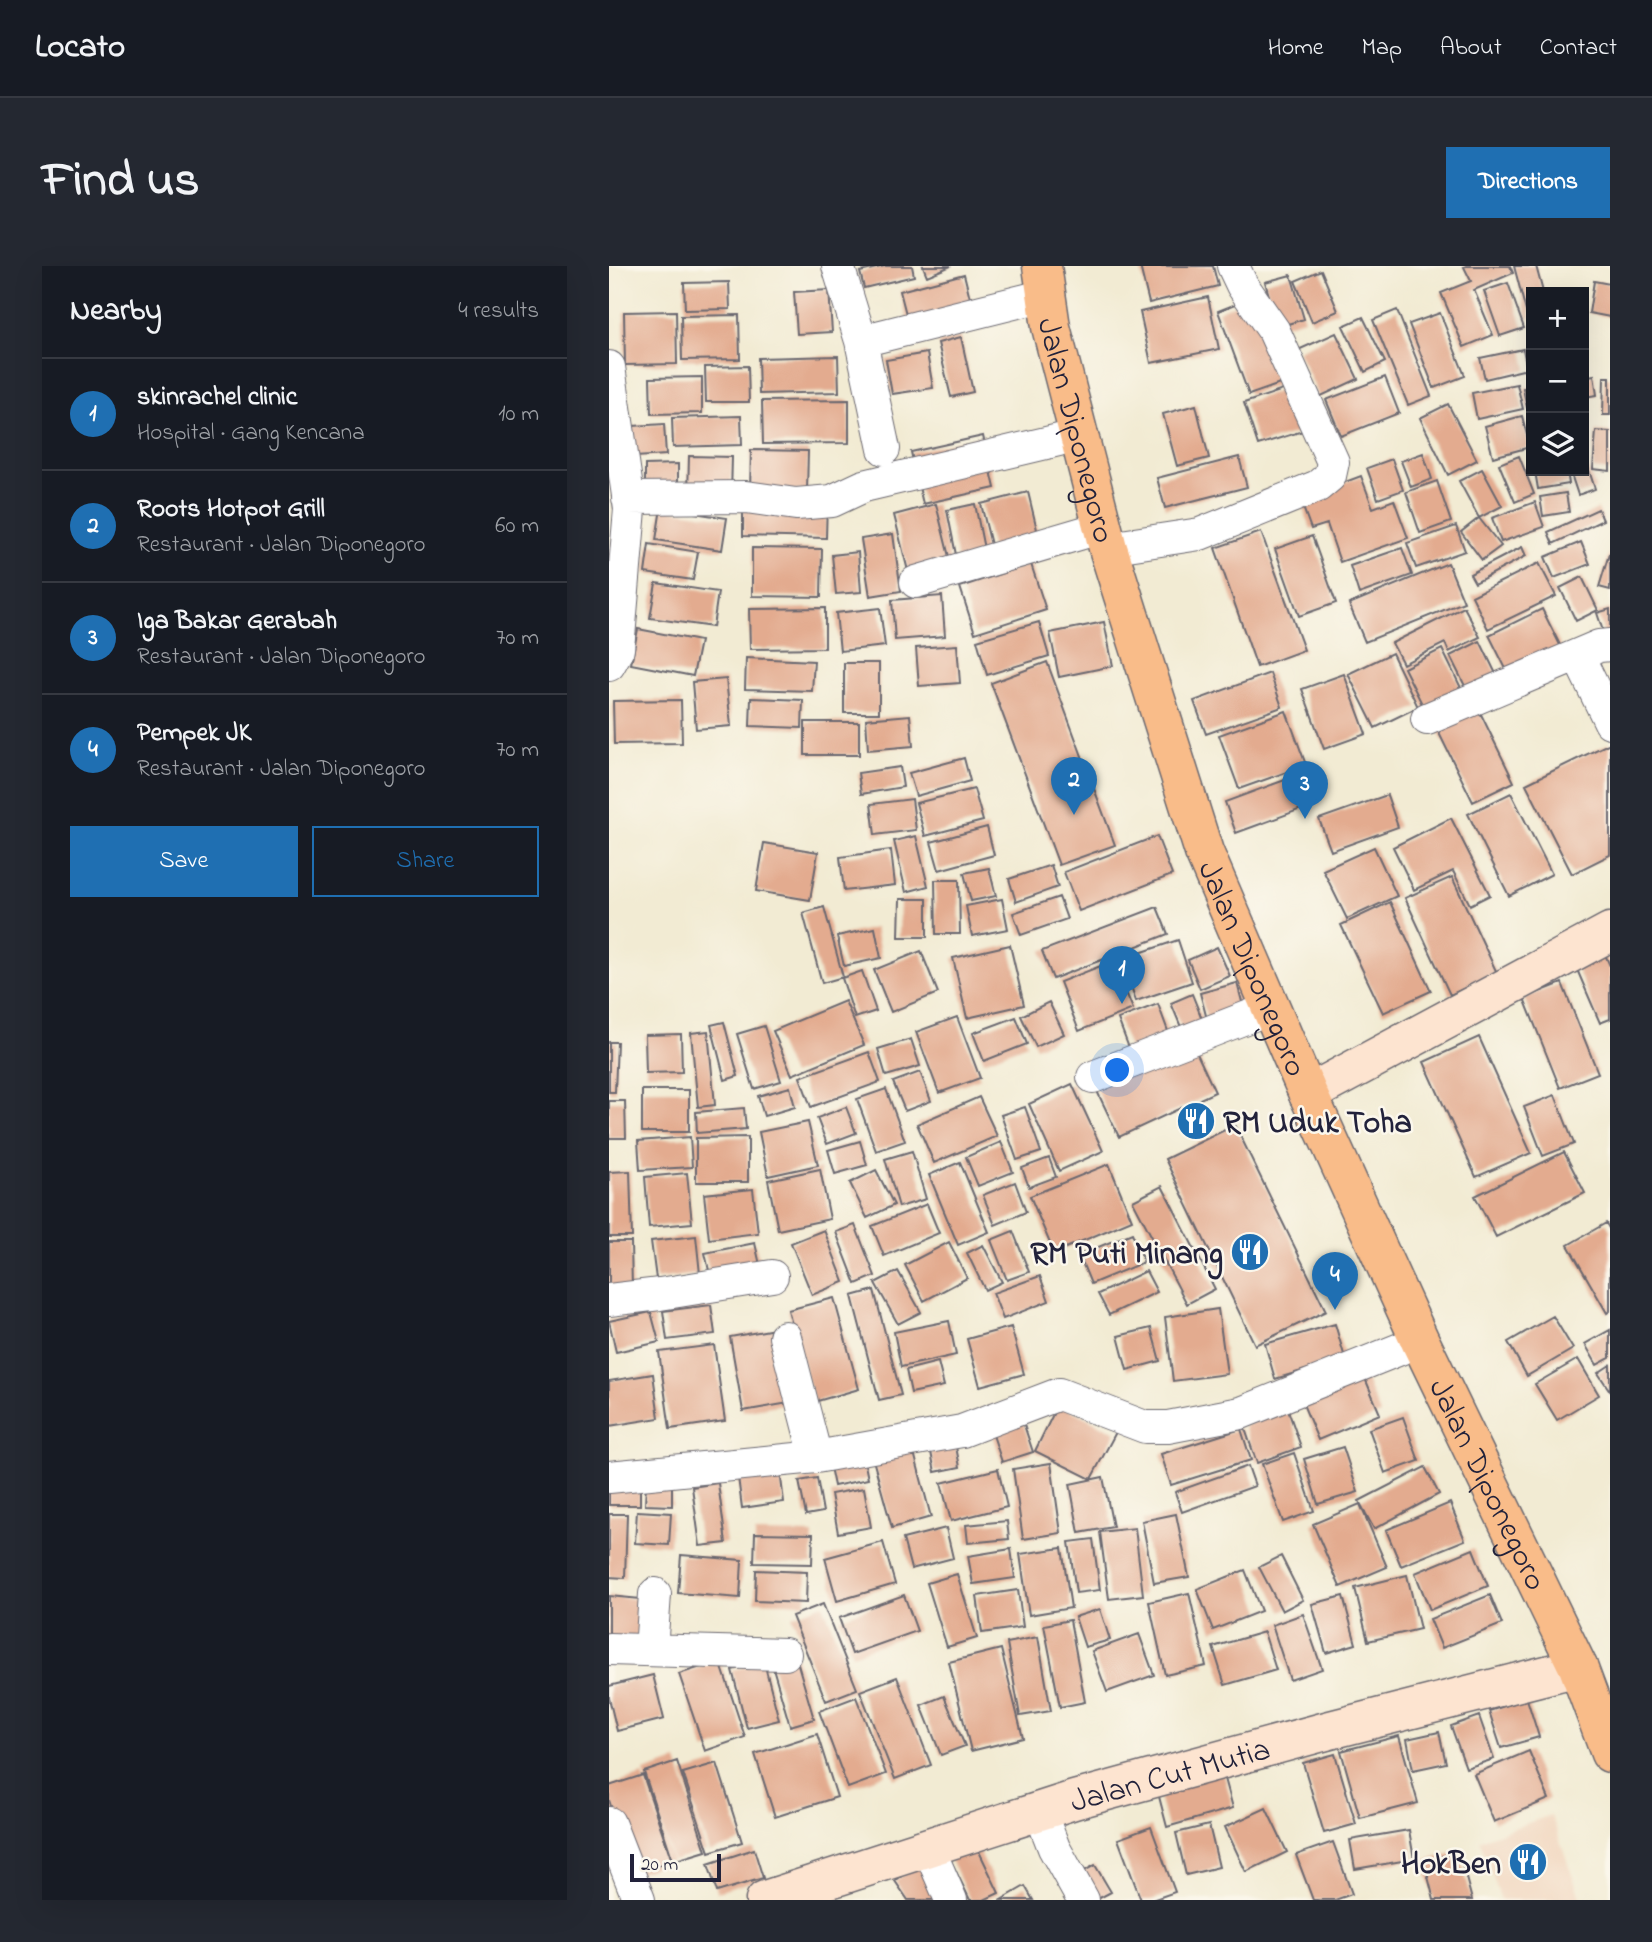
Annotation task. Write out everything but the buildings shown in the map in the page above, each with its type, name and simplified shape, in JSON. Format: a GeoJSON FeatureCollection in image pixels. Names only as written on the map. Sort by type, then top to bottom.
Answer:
{"type":"FeatureCollection","features":[{"type":"Feature","properties":{"kind":"main road","name":"Jalan Diponegoro"},"geometry":{"type":"LineString","coordinates":[[1044,280],[1051,327],[1106,538],[1204,852],[1308,1094],[1420,1342],[1578,1667],[1610,1753]]}},
{"type":"Feature","properties":{"kind":"main road"},"geometry":{"type":"LineString","coordinates":[[1308,1094],[1610,932]]}},
{"type":"Feature","properties":{"kind":"main road","name":"Jalan Cut Mutia"},"geometry":{"type":"LineString","coordinates":[[765,1900],[1075,1800],[1329,1730],[1578,1667]]}},
{"type":"Feature","properties":{"kind":"street"},"geometry":{"type":"LineString","coordinates":[[838,266],[861,341],[884,449]]}},
{"type":"Feature","properties":{"kind":"street"},"geometry":{"type":"LineString","coordinates":[[916,582],[1106,538],[1200,534],[1318,486],[1330,476],[1333,462],[1274,331],[1242,285],[1233,266]]}},
{"type":"Feature","properties":{"kind":"street"},"geometry":{"type":"LineString","coordinates":[[861,341],[1044,280]]}},
{"type":"Feature","properties":{"kind":"street"},"geometry":{"type":"LineString","coordinates":[[609,367],[622,505],[618,649],[609,664]]}},
{"type":"Feature","properties":{"kind":"street"},"geometry":{"type":"LineString","coordinates":[[622,505],[746,497],[796,504],[832,501],[865,486],[1080,435]]}},
{"type":"Feature","properties":{"kind":"street"},"geometry":{"type":"LineString","coordinates":[[1427,719],[1599,646],[1610,645]]}},
{"type":"Feature","properties":{"kind":"street"},"geometry":{"type":"LineString","coordinates":[[1578,656],[1610,722]]}},
{"type":"Feature","properties":{"kind":"street"},"geometry":{"type":"LineString","coordinates":[[1093,1077],[1271,1008]]}},
{"type":"Feature","properties":{"kind":"street"},"geometry":{"type":"LineString","coordinates":[[609,1300],[772,1276]]}},
{"type":"Feature","properties":{"kind":"street"},"geometry":{"type":"LineString","coordinates":[[785,1338],[816,1458]]}},
{"type":"Feature","properties":{"kind":"street"},"geometry":{"type":"LineString","coordinates":[[609,1477],[816,1458],[962,1432],[1059,1394],[1145,1427],[1168,1427],[1241,1413],[1420,1342]]}},
{"type":"Feature","properties":{"kind":"street"},"geometry":{"type":"LineString","coordinates":[[652,1650],[655,1594]]}},
{"type":"Feature","properties":{"kind":"street"},"geometry":{"type":"LineString","coordinates":[[609,1649],[785,1654]]}},
{"type":"Feature","properties":{"kind":"street"},"geometry":{"type":"LineString","coordinates":[[1040,1812],[1054,1847],[1083,1900]]}},
{"type":"Feature","properties":{"kind":"street"},"geometry":{"type":"LineString","coordinates":[[609,1823],[639,1900]]}},
{"type":"Feature","properties":{"kind":"street"},"geometry":{"type":"LineString","coordinates":[[928,1847],[951,1900]]}},
{"type":"Feature","properties":{"kind":"shaded area"},"geometry":{"type":"Polygon","coordinates":[[[1551,1815],[1581,1900],[1501,1900],[1480,1840],[1551,1815]]]}},
{"type":"Feature","properties":{"kind":"place","name":"Roots Hotpot Grill"},"geometry":{"type":"Point","coordinates":[1074,815]}},
{"type":"Feature","properties":{"kind":"place","name":"Iga Bakar Gerabah"},"geometry":{"type":"Point","coordinates":[1305,819]}},
{"type":"Feature","properties":{"kind":"place","name":"skinrachel clinic"},"geometry":{"type":"Point","coordinates":[1122,1004]}},
{"type":"Feature","properties":{"kind":"place","name":"RM Uduk Toha"},"geometry":{"type":"Point","coordinates":[1196,1121]}},
{"type":"Feature","properties":{"kind":"place","name":"RM Puti Minang"},"geometry":{"type":"Point","coordinates":[1250,1252]}},
{"type":"Feature","properties":{"kind":"place","name":"Pempek JK"},"geometry":{"type":"Point","coordinates":[1335,1310]}},
{"type":"Feature","properties":{"kind":"place","name":"HokBen"},"geometry":{"type":"Point","coordinates":[1528,1862]}}]}
